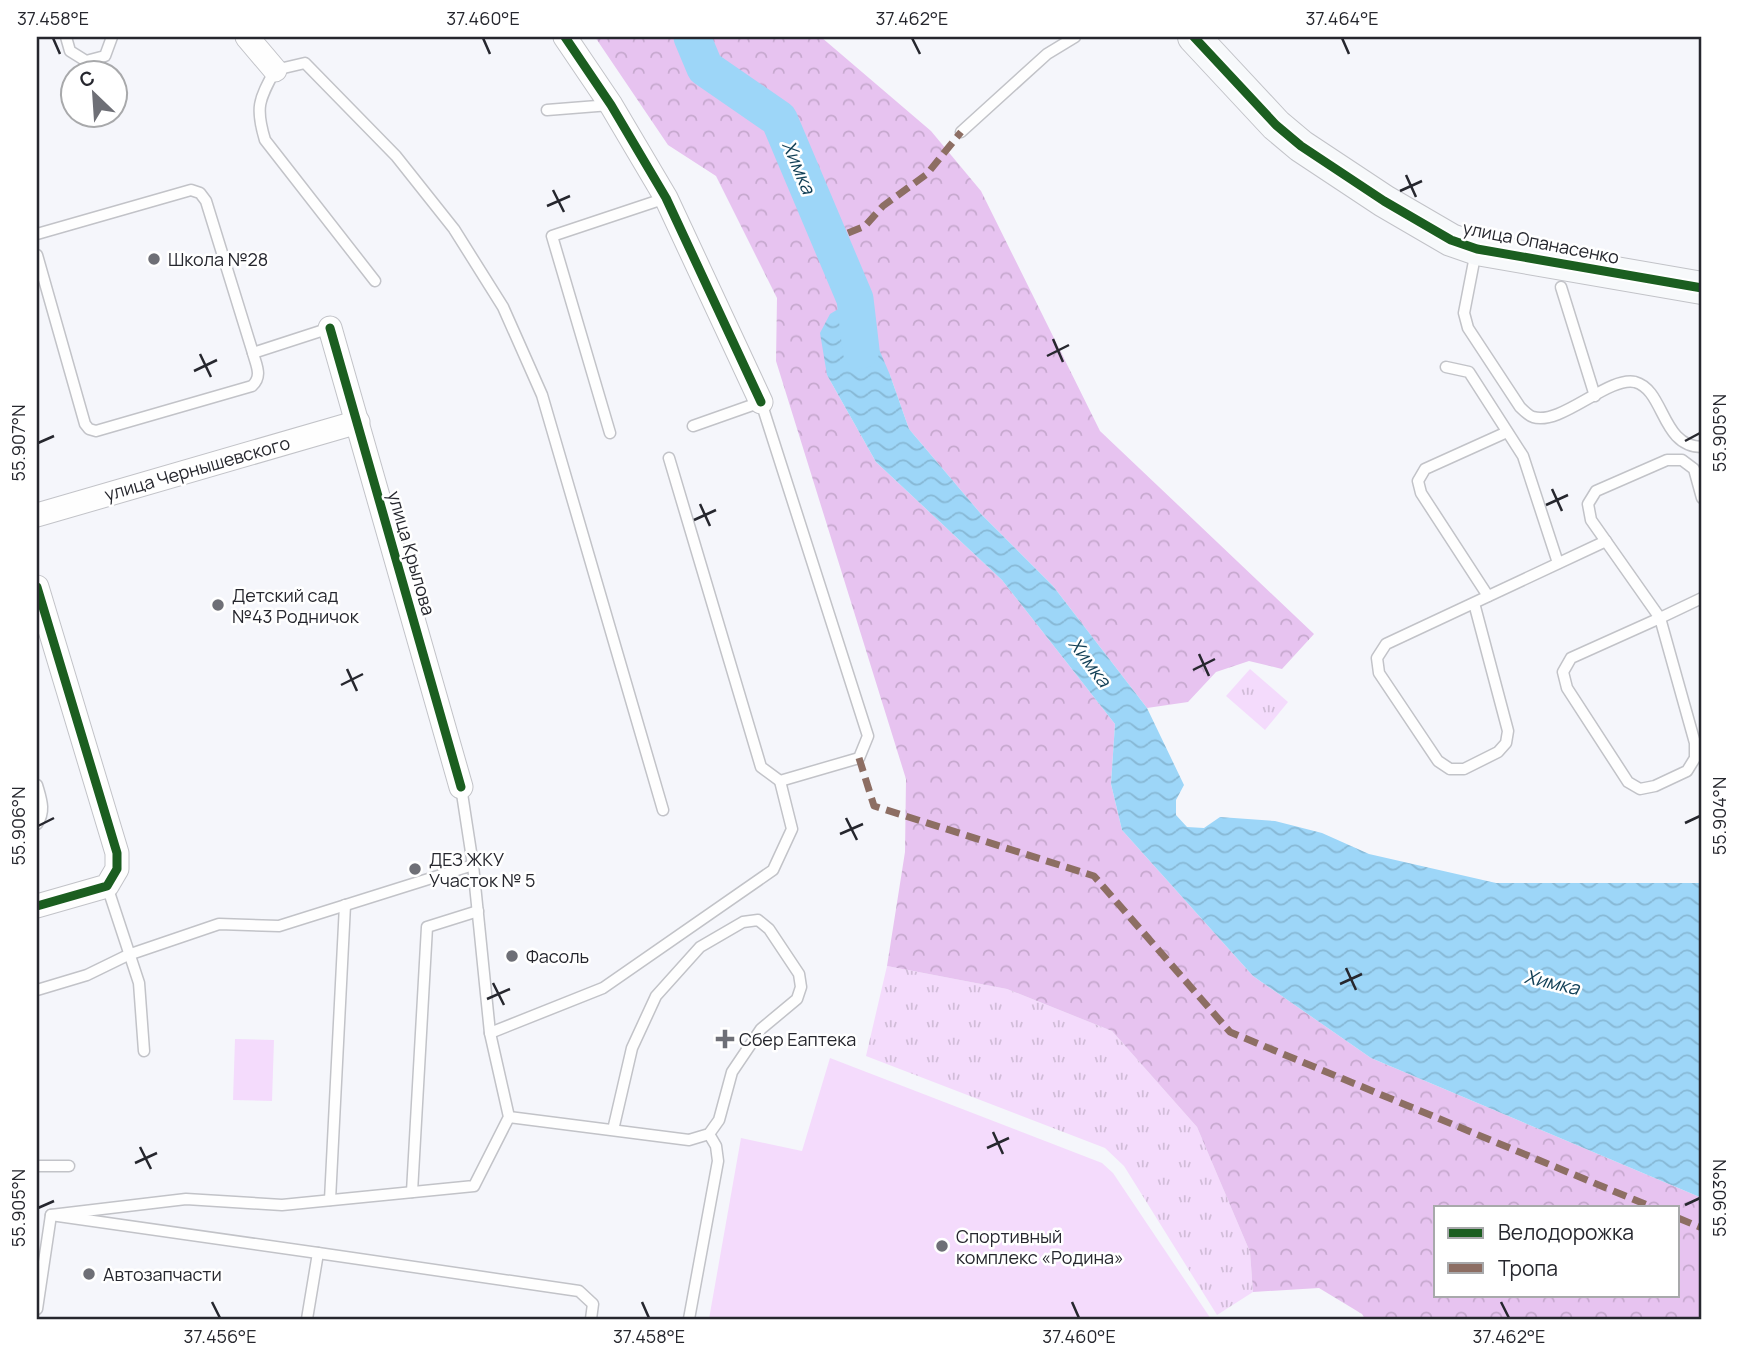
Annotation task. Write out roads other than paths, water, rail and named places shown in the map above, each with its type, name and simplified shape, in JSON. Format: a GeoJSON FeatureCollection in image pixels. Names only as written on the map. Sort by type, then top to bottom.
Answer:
{"type":"FeatureCollection","features":[{"type":"Feature","properties":{"kind":"street"},"geometry":{"type":"LineString","coordinates":[[247,37],[275,70]]}},
{"type":"Feature","properties":{"kind":"street"},"geometry":{"type":"LineString","coordinates":[[565,37],[611,105],[666,198],[761,402]]}},
{"type":"Feature","properties":{"kind":"street","name":"улица Опанасенко"},"geometry":{"type":"LineString","coordinates":[[1194,37],[1276,125],[1301,146],[1384,201],[1451,240],[1477,249],[1702,288]]}},
{"type":"Feature","properties":{"kind":"street","name":"улица Крылова"},"geometry":{"type":"LineString","coordinates":[[330,328],[461,787]]}},
{"type":"Feature","properties":{"kind":"street","name":"улица Чернышевского"},"geometry":{"type":"LineString","coordinates":[[37,514],[358,422]]}},
{"type":"Feature","properties":{"kind":"street"},"geometry":{"type":"LineString","coordinates":[[37,587],[117,853],[117,870],[107,886],[37,906]]}},
{"type":"Feature","properties":{"kind":"lane"},"geometry":{"type":"LineString","coordinates":[[66,37],[70,51],[86,61],[104,56],[112,37]]}},
{"type":"Feature","properties":{"kind":"lane"},"geometry":{"type":"LineString","coordinates":[[961,132],[1047,54],[1075,37]]}},
{"type":"Feature","properties":{"kind":"lane"},"geometry":{"type":"LineString","coordinates":[[375,281],[265,140],[258,116],[264,92],[275,70],[305,63],[396,156],[454,229],[503,307],[542,395],[663,810]]}},
{"type":"Feature","properties":{"kind":"lane"},"geometry":{"type":"LineString","coordinates":[[547,110],[611,105]]}},
{"type":"Feature","properties":{"kind":"lane"},"geometry":{"type":"LineString","coordinates":[[37,234],[191,190],[200,193],[206,201],[253,353],[259,375],[257,381],[252,386],[96,431],[89,429],[85,424],[37,255]]}},
{"type":"Feature","properties":{"kind":"lane"},"geometry":{"type":"LineString","coordinates":[[610,433],[552,236],[666,198]]}},
{"type":"Feature","properties":{"kind":"lane"},"geometry":{"type":"LineString","coordinates":[[1477,249],[1464,313],[1468,328],[1520,408],[1532,417],[1547,418],[1620,384],[1634,382],[1646,388],[1678,439],[1690,447],[1702,447]]}},
{"type":"Feature","properties":{"kind":"lane"},"geometry":{"type":"LineString","coordinates":[[1562,287],[1595,396]]}},
{"type":"Feature","properties":{"kind":"lane"},"geometry":{"type":"LineString","coordinates":[[253,353],[330,328]]}},
{"type":"Feature","properties":{"kind":"lane"},"geometry":{"type":"LineString","coordinates":[[1446,367],[1469,372],[1523,456],[1558,563]]}},
{"type":"Feature","properties":{"kind":"lane"},"geometry":{"type":"LineString","coordinates":[[693,426],[761,402],[868,736],[859,758],[780,781]]}},
{"type":"Feature","properties":{"kind":"lane"},"geometry":{"type":"LineString","coordinates":[[1488,596],[1421,493],[1418,481],[1425,469],[1507,432]]}},
{"type":"Feature","properties":{"kind":"lane"},"geometry":{"type":"LineString","coordinates":[[490,1033],[603,988],[773,870],[792,829],[780,781],[761,767],[669,458]]}},
{"type":"Feature","properties":{"kind":"lane"},"geometry":{"type":"LineString","coordinates":[[1702,498],[1694,469],[1682,460],[1667,460],[1596,491],[1588,504],[1591,520],[1660,618],[1695,743],[1695,758],[1687,771],[1655,786],[1640,789],[1628,782],[1567,688],[1563,672],[1571,658],[1660,618],[1702,598]]}},
{"type":"Feature","properties":{"kind":"lane"},"geometry":{"type":"LineString","coordinates":[[1474,603],[1508,731],[1506,743],[1499,752],[1464,769],[1450,768],[1438,761],[1379,673],[1377,658],[1386,645],[1488,596],[1606,541]]}},
{"type":"Feature","properties":{"kind":"lane"},"geometry":{"type":"LineString","coordinates":[[37,785],[43,803],[37,824]]}},
{"type":"Feature","properties":{"kind":"lane"},"geometry":{"type":"LineString","coordinates":[[51,1215],[186,1199],[282,1205],[474,1186],[509,1117],[490,1033],[473,865],[461,787]]}},
{"type":"Feature","properties":{"kind":"lane"},"geometry":{"type":"LineString","coordinates":[[37,990],[87,975],[128,955],[219,924],[279,926],[473,865]]}},
{"type":"Feature","properties":{"kind":"lane"},"geometry":{"type":"LineString","coordinates":[[107,886],[139,983],[144,1051]]}},
{"type":"Feature","properties":{"kind":"lane"},"geometry":{"type":"LineString","coordinates":[[330,1200],[345,905]]}},
{"type":"Feature","properties":{"kind":"lane"},"geometry":{"type":"LineString","coordinates":[[412,1192],[427,928],[478,911]]}},
{"type":"Feature","properties":{"kind":"lane"},"geometry":{"type":"LineString","coordinates":[[509,1117],[689,1140],[709,1134],[719,1121],[732,1072],[761,1029],[797,999],[801,987],[799,974],[769,929],[758,920],[743,922],[700,947],[656,996],[632,1048],[613,1130]]}},
{"type":"Feature","properties":{"kind":"lane"},"geometry":{"type":"LineString","coordinates":[[689,1319],[718,1161],[716,1146],[709,1134]]}},
{"type":"Feature","properties":{"kind":"lane"},"geometry":{"type":"LineString","coordinates":[[37,1166],[69,1166]]}},
{"type":"Feature","properties":{"kind":"lane"},"geometry":{"type":"LineString","coordinates":[[51,1215],[579,1291],[593,1304],[591,1319]]}},
{"type":"Feature","properties":{"kind":"lane"},"geometry":{"type":"LineString","coordinates":[[37,1309],[51,1215]]}},
{"type":"Feature","properties":{"kind":"lane"},"geometry":{"type":"LineString","coordinates":[[307,1319],[318,1253]]}},
{"type":"Feature","properties":{"kind":"water"},"geometry":{"type":"Polygon","coordinates":[[[855,299],[890,375],[909,429],[981,514],[1053,586],[1147,708],[1184,785],[1176,800],[1176,815],[1187,827],[1204,828],[1220,817],[1275,821],[1322,833],[1369,854],[1496,883],[1702,883],[1702,1198],[1371,1058],[1253,976],[1122,830],[1111,784],[1115,724],[1002,580],[876,462],[827,375],[820,333],[830,314],[855,299]]]}},
{"type":"Feature","properties":{"kind":"waterway","name":"Химка"},"geometry":{"type":"LineString","coordinates":[[692,37],[705,68],[779,119],[855,299],[861,350]]}},
{"type":"Feature","properties":{"kind":"place","name":"Школа №28"},"geometry":{"type":"Point","coordinates":[154,259]}},
{"type":"Feature","properties":{"kind":"place","name":"Детский сад №43 Родничок"},"geometry":{"type":"Point","coordinates":[218,605]}},
{"type":"Feature","properties":{"kind":"place","name":"ДЕЗ ЖКУ Участок № 5"},"geometry":{"type":"Point","coordinates":[415,869]}},
{"type":"Feature","properties":{"kind":"place","name":"Фасоль"},"geometry":{"type":"Point","coordinates":[512,956]}},
{"type":"Feature","properties":{"kind":"place","name":"Сбер Еаптека"},"geometry":{"type":"Point","coordinates":[725,1039]}},
{"type":"Feature","properties":{"kind":"place","name":"Спортивный комплекс «Родина»"},"geometry":{"type":"Point","coordinates":[942,1246]}},
{"type":"Feature","properties":{"kind":"place","name":"Автозапчасти"},"geometry":{"type":"Point","coordinates":[89,1274]}}]}
